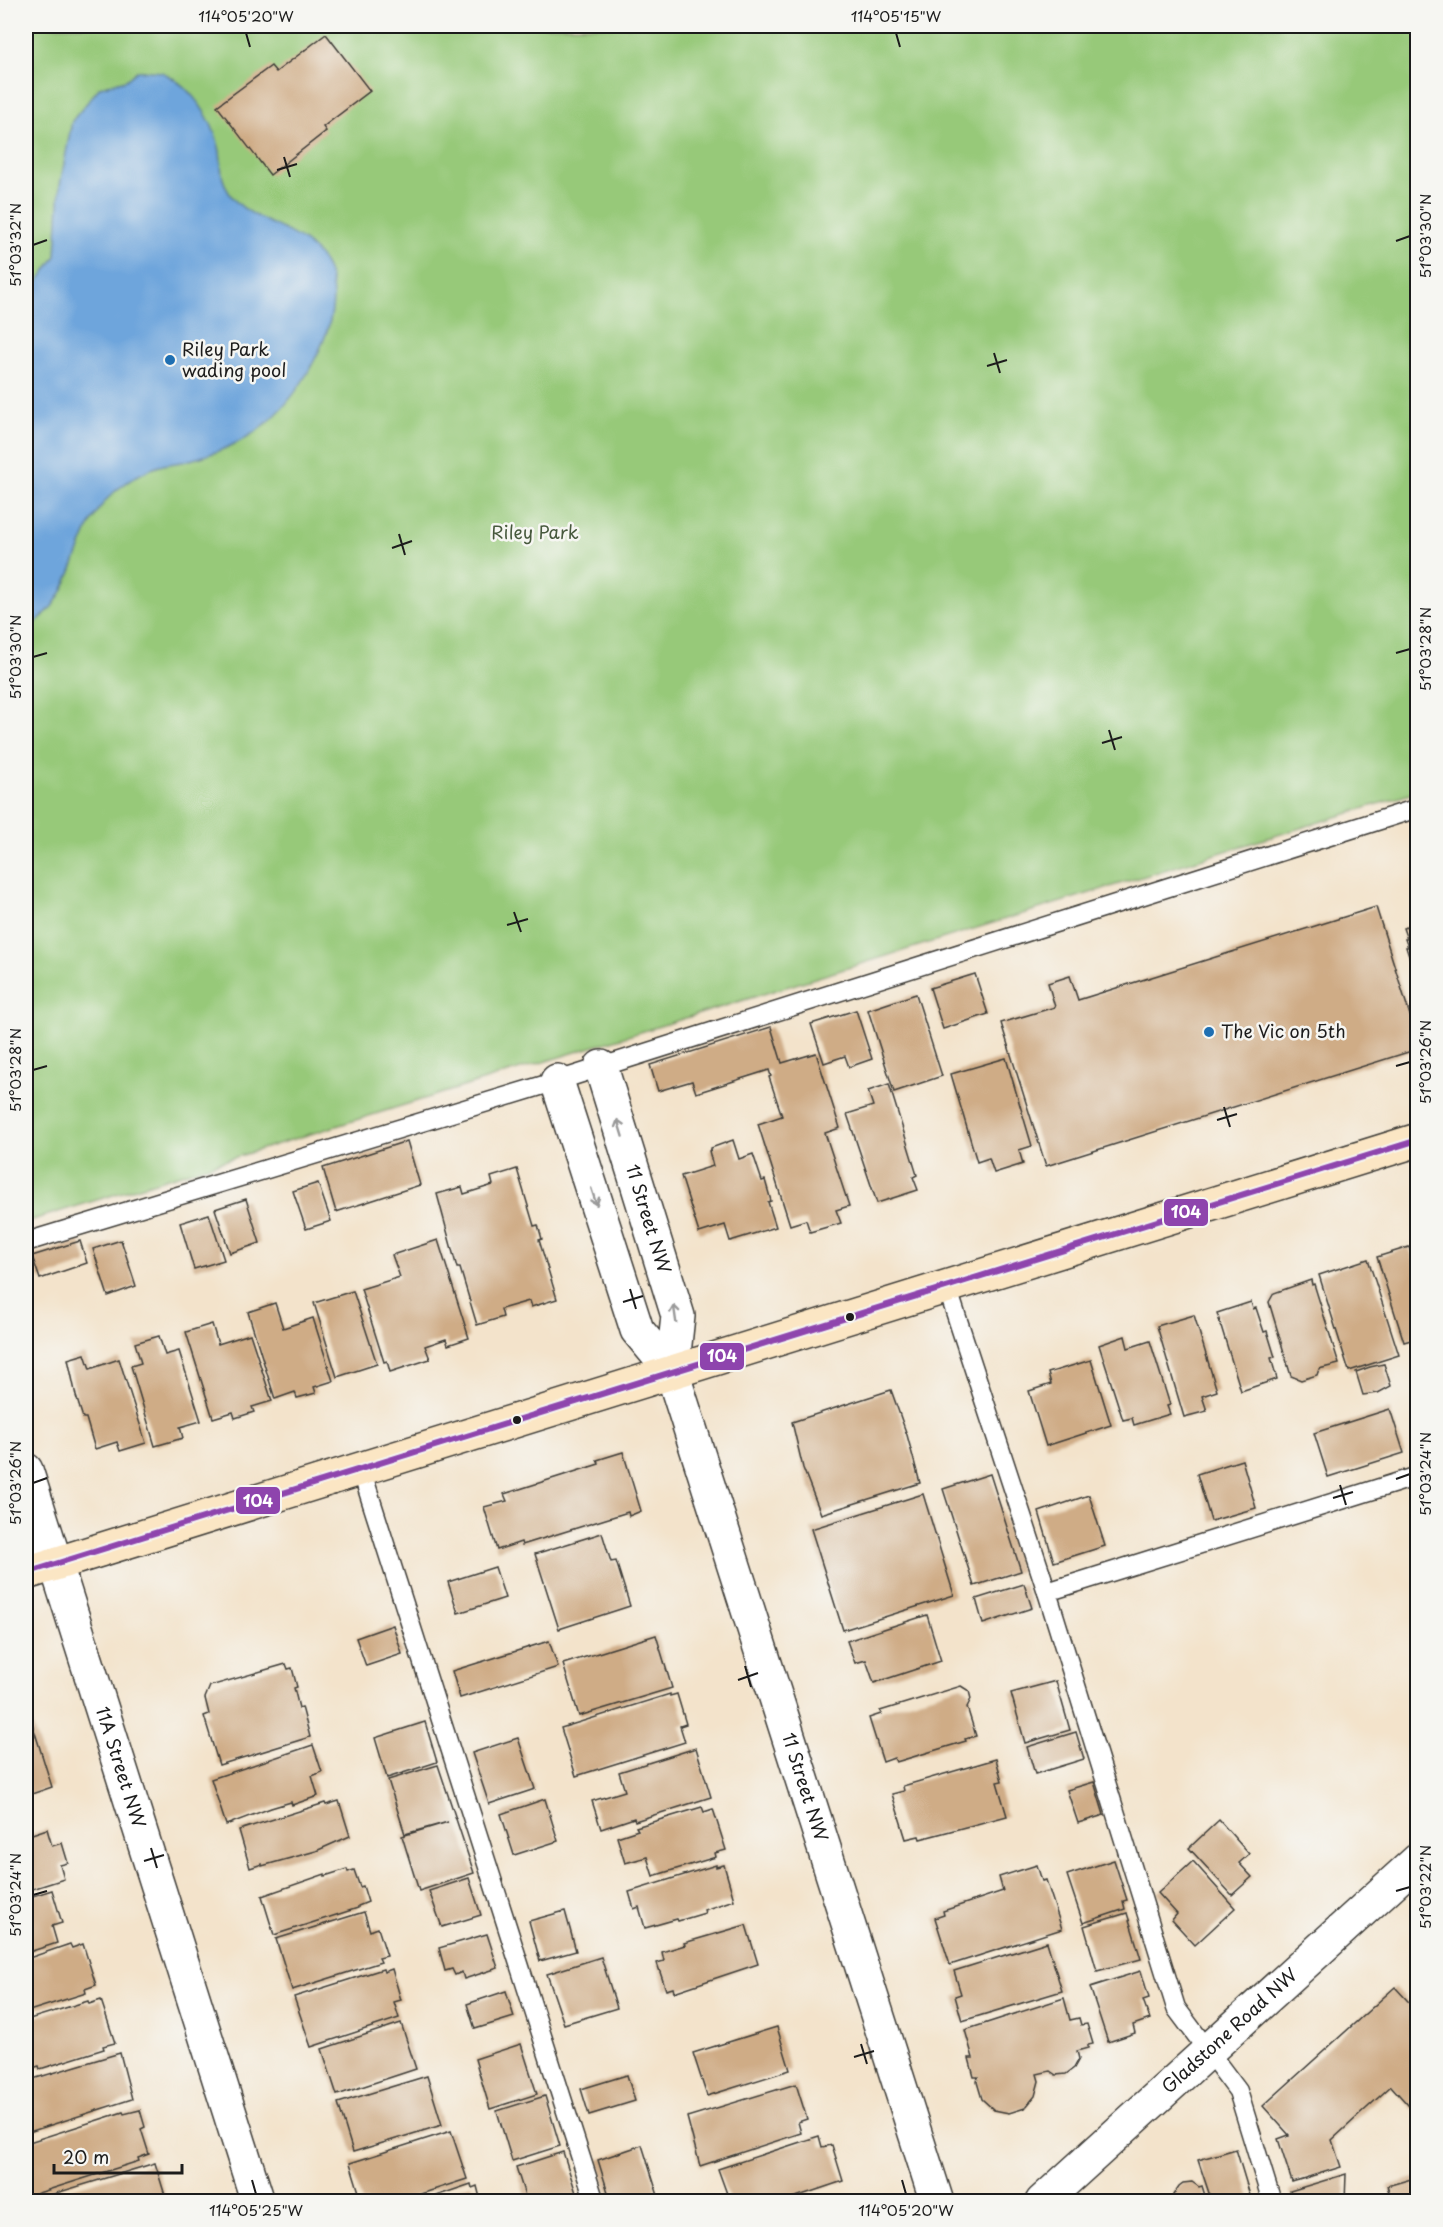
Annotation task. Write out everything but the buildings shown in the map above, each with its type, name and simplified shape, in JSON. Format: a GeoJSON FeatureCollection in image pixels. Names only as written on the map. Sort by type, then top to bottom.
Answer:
{"type":"FeatureCollection","features":[{"type":"Feature","properties":{"kind":"street","name":"11 Street NW"},"geometry":{"type":"LineString","coordinates":[[601,1067],[678,1316],[672,1372]]}},
{"type":"Feature","properties":{"kind":"street","name":"11 Street NW"},"geometry":{"type":"LineString","coordinates":[[557,1081],[637,1330],[672,1372],[937,2202]]}},
{"type":"Feature","properties":{"kind":"street"},"geometry":{"type":"LineString","coordinates":[[40,1569],[1418,1140]]}},
{"type":"Feature","properties":{"kind":"street","name":"11A Street NW"},"geometry":{"type":"LineString","coordinates":[[26,1470],[40,1569],[258,2202]]}},
{"type":"Feature","properties":{"kind":"street","name":"Gladstone Road NW"},"geometry":{"type":"LineString","coordinates":[[1042,2202],[1418,1860]]}},
{"type":"Feature","properties":{"kind":"lane"},"geometry":{"type":"LineString","coordinates":[[26,1242],[557,1081],[1418,808]]}},
{"type":"Feature","properties":{"kind":"lane"},"geometry":{"type":"LineString","coordinates":[[947,1287],[1047,1592],[1176,2008],[1238,2091],[1272,2202]]}},
{"type":"Feature","properties":{"kind":"lane"},"geometry":{"type":"LineString","coordinates":[[361,1468],[596,2202]]}},
{"type":"Feature","properties":{"kind":"lane"},"geometry":{"type":"LineString","coordinates":[[1047,1592],[1418,1476]]}},
{"type":"Feature","properties":{"kind":"green space","name":"Riley Park"},"geometry":{"type":"Polygon","coordinates":[[[26,26],[1417,26],[1417,792],[26,1222],[26,26]]]}},
{"type":"Feature","properties":{"kind":"water","name":"Riley Park wading pool"},"geometry":{"type":"Polygon","coordinates":[[[137,71],[164,73],[192,95],[206,115],[216,136],[223,179],[231,196],[259,218],[294,235],[310,246],[323,260],[333,290],[330,321],[319,350],[304,379],[279,412],[264,425],[231,446],[211,454],[149,470],[130,480],[112,494],[99,510],[89,528],[66,584],[56,601],[43,616],[26,628],[26,299],[56,256],[60,185],[72,121],[100,87],[126,80],[137,71]]]}},
{"type":"Feature","properties":{"kind":"transit line","name":"104"},"geometry":{"type":"LineString","coordinates":[[26,1573],[1418,1140]]}},
{"type":"Feature","properties":{"kind":"place","name":"Riley Park wading pool"},"geometry":{"type":"Point","coordinates":[170,360]}},
{"type":"Feature","properties":{"kind":"place","name":"The Vic on 5th"},"geometry":{"type":"Point","coordinates":[1209,1032]}}]}
